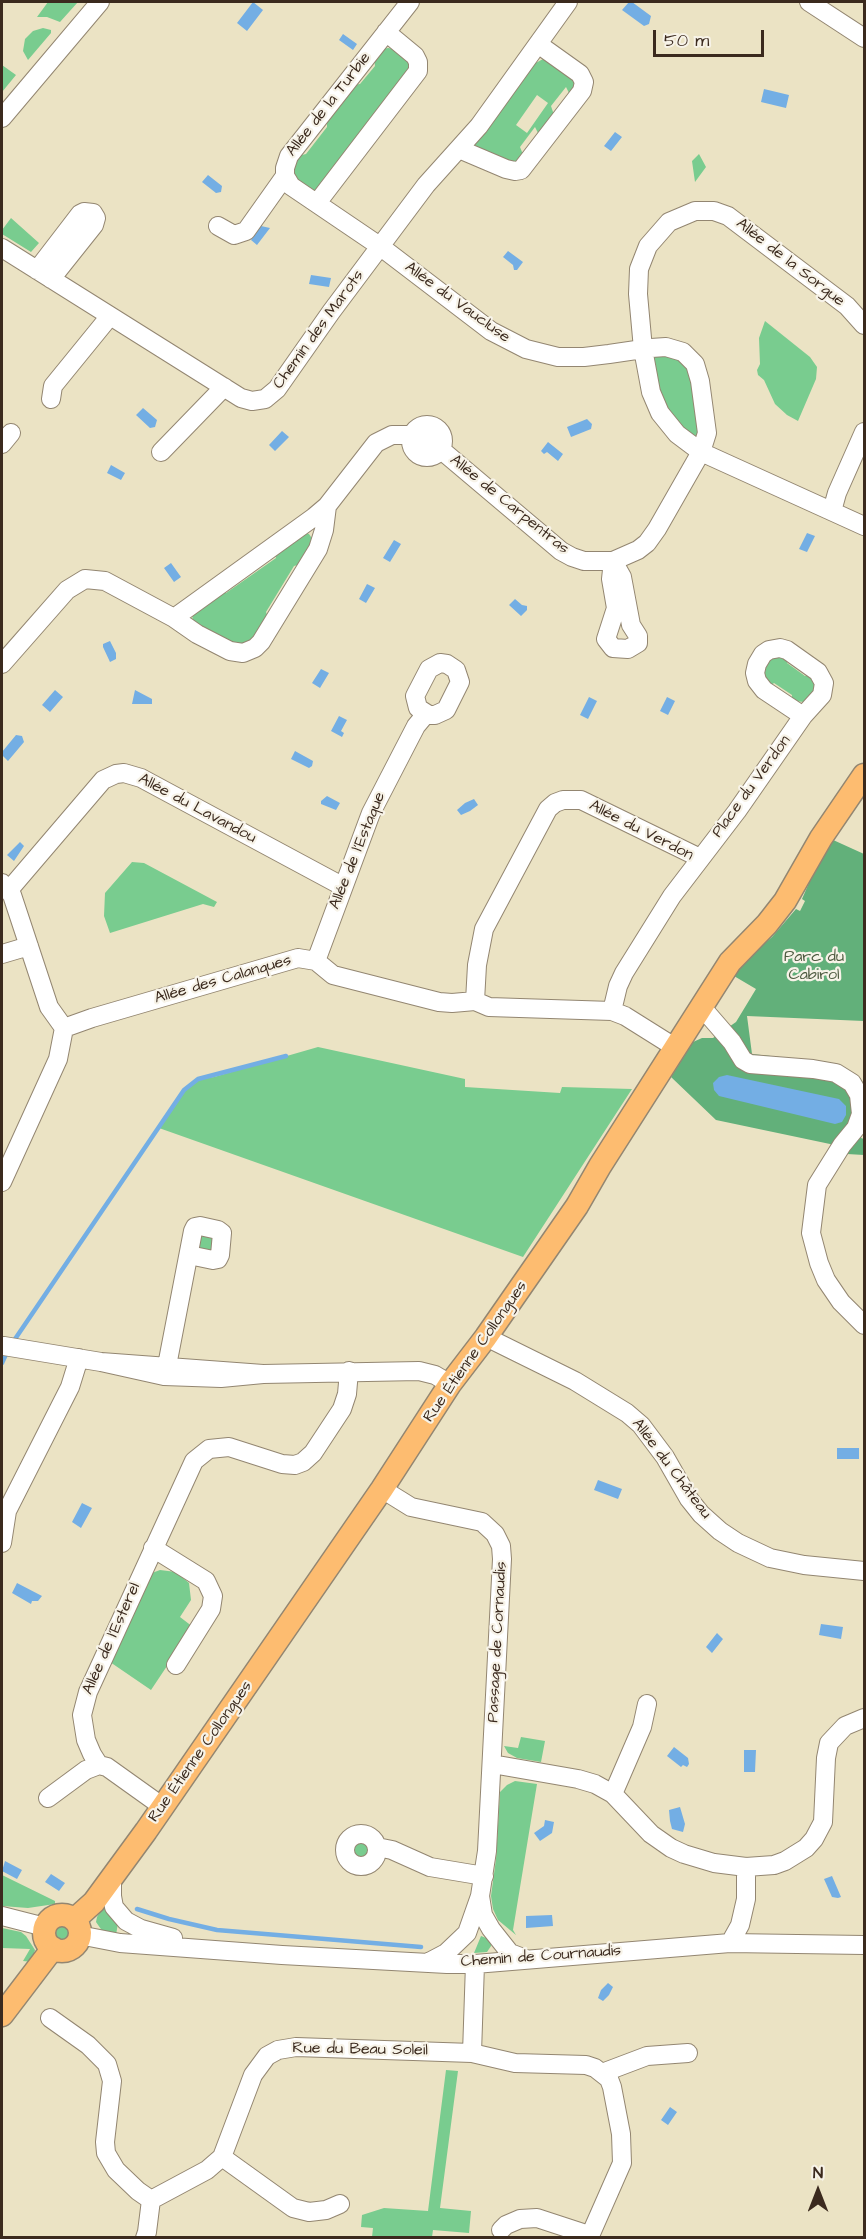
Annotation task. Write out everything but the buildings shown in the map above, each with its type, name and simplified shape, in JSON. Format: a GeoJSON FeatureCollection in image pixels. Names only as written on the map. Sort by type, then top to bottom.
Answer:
{"type":"FeatureCollection","features":[{"type":"Feature","properties":{"kind":"main road","name":"Rue Étienne Collongues"},"geometry":{"type":"LineString","coordinates":[[76,1928],[112,1881],[382,1489],[450,1384],[486,1337],[577,1206],[730,962],[767,924],[785,901],[820,838],[864,775]]}},
{"type":"Feature","properties":{"kind":"main road"},"geometry":{"type":"LineString","coordinates":[[2,2015],[49,1938],[50,1920],[57,1916],[66,1916],[76,1928],[76,1943],[69,1948],[61,1950],[49,1938]]}},
{"type":"Feature","properties":{"kind":"street"},"geometry":{"type":"LineString","coordinates":[[2,118],[100,2]]}},
{"type":"Feature","properties":{"kind":"street","name":"Allée de la Turbie"},"geometry":{"type":"LineString","coordinates":[[381,247],[291,186],[285,176],[285,168],[289,156],[410,2]]}},
{"type":"Feature","properties":{"kind":"street","name":"Chemin des Marots"},"geometry":{"type":"LineString","coordinates":[[2,248],[244,399],[263,400],[273,394],[426,185],[459,149],[538,44],[566,2]]}},
{"type":"Feature","properties":{"kind":"street"},"geometry":{"type":"LineString","coordinates":[[808,2],[864,38]]}},
{"type":"Feature","properties":{"kind":"street"},"geometry":{"type":"LineString","coordinates":[[317,203],[418,71],[415,56],[386,32]]}},
{"type":"Feature","properties":{"kind":"street"},"geometry":{"type":"LineString","coordinates":[[459,149],[507,169],[521,170],[582,91],[584,82],[580,74],[538,44]]}},
{"type":"Feature","properties":{"kind":"street"},"geometry":{"type":"LineString","coordinates":[[218,226],[234,234],[246,231],[285,176]]}},
{"type":"Feature","properties":{"kind":"street","name":"Allée de la Sorgue"},"geometry":{"type":"LineString","coordinates":[[643,349],[638,294],[640,263],[648,246],[663,228],[677,218],[695,211],[714,211],[734,219],[847,306],[864,325]]}},
{"type":"Feature","properties":{"kind":"street","name":"Allée du Vaucluse"},"geometry":{"type":"LineString","coordinates":[[381,247],[490,331],[526,349],[547,355],[571,357],[643,349],[672,348],[683,352],[695,364],[700,381],[707,424],[707,438],[701,452]]}},
{"type":"Feature","properties":{"kind":"street"},"geometry":{"type":"LineString","coordinates":[[51,399],[52,386],[110,316]]}},
{"type":"Feature","properties":{"kind":"street"},"geometry":{"type":"LineString","coordinates":[[643,349],[651,392],[660,413],[677,434],[701,452],[864,526]]}},
{"type":"Feature","properties":{"kind":"street"},"geometry":{"type":"LineString","coordinates":[[162,452],[224,387]]}},
{"type":"Feature","properties":{"kind":"street"},"geometry":{"type":"LineString","coordinates":[[832,511],[837,493],[864,432]]}},
{"type":"Feature","properties":{"kind":"street","name":"Allée de Carpentras"},"geometry":{"type":"LineString","coordinates":[[174,618],[300,529],[327,506],[376,443],[392,435],[412,435],[441,450],[567,554],[584,561],[613,561],[632,554],[647,543],[701,452]]}},
{"type":"Feature","properties":{"kind":"street","name":"Allée de Carpentras"},"geometry":{"type":"LineString","coordinates":[[2,664],[67,590],[85,579],[105,580],[230,651],[247,652],[261,642],[318,549],[324,530],[327,506]]}},
{"type":"Feature","properties":{"kind":"street","name":"Allée de l'Estaque"},"geometry":{"type":"LineString","coordinates":[[316,961],[342,886],[375,804],[416,726],[426,714]]}},
{"type":"Feature","properties":{"kind":"street","name":"Place du Verdon"},"geometry":{"type":"LineString","coordinates":[[700,858],[737,811],[803,716]]}},
{"type":"Feature","properties":{"kind":"street","name":"Allée du Lavandou"},"geometry":{"type":"LineString","coordinates":[[64,1028],[49,1007],[29,946],[5,886],[103,780],[124,773],[141,777],[342,886]]}},
{"type":"Feature","properties":{"kind":"street","name":"Allée du Verdon"},"geometry":{"type":"LineString","coordinates":[[475,1001],[477,965],[484,929],[548,809],[563,800],[581,800],[700,858],[672,896],[624,973],[618,986],[612,1011]]}},
{"type":"Feature","properties":{"kind":"street"},"geometry":{"type":"LineString","coordinates":[[2,954],[29,946]]}},
{"type":"Feature","properties":{"kind":"street","name":"Allée des Calanques"},"geometry":{"type":"LineString","coordinates":[[64,1028],[298,958],[316,961],[333,975],[432,1000],[452,1003],[475,1001],[489,1007],[612,1011],[625,1016],[676,1048]]}},
{"type":"Feature","properties":{"kind":"street"},"geometry":{"type":"LineString","coordinates":[[701,1009],[732,1042],[743,1060],[750,1064],[836,1073],[852,1083],[859,1095],[861,1114],[856,1128],[842,1145],[817,1185],[811,1233],[826,1280],[841,1302],[864,1325]]}},
{"type":"Feature","properties":{"kind":"street"},"geometry":{"type":"LineString","coordinates":[[2,1182],[58,1059],[64,1028]]}},
{"type":"Feature","properties":{"kind":"street"},"geometry":{"type":"LineString","coordinates":[[166,1371],[189,1255]]}},
{"type":"Feature","properties":{"kind":"street","name":"Allée du Château"},"geometry":{"type":"LineString","coordinates":[[486,1337],[575,1381],[627,1413],[641,1425],[665,1456],[689,1499],[701,1514],[738,1543],[770,1558],[804,1565],[864,1571]]}},
{"type":"Feature","properties":{"kind":"street"},"geometry":{"type":"LineString","coordinates":[[6,1346],[166,1371],[263,1374],[419,1371],[450,1384]]}},
{"type":"Feature","properties":{"kind":"street"},"geometry":{"type":"LineString","coordinates":[[2,1543],[7,1511],[70,1387],[79,1358]]}},
{"type":"Feature","properties":{"kind":"street","name":"Allée de l'Esterel"},"geometry":{"type":"LineString","coordinates":[[99,1765],[86,1740],[83,1709],[88,1692],[189,1468],[206,1451],[219,1447],[229,1447],[291,1466],[303,1462],[310,1457],[342,1409],[347,1394],[349,1371]]}},
{"type":"Feature","properties":{"kind":"street","name":"Passage de Cornaudis"},"geometry":{"type":"LineString","coordinates":[[382,1489],[411,1507],[482,1522],[492,1529],[501,1546],[492,1764],[484,1876],[480,1896],[467,1933],[447,1953],[427,1963]]}},
{"type":"Feature","properties":{"kind":"street"},"geometry":{"type":"LineString","coordinates":[[153,1548],[206,1581],[213,1596],[211,1609],[176,1665]]}},
{"type":"Feature","properties":{"kind":"street"},"geometry":{"type":"LineString","coordinates":[[613,1794],[642,1727],[647,1704]]}},
{"type":"Feature","properties":{"kind":"street"},"geometry":{"type":"LineString","coordinates":[[492,1764],[595,1784],[613,1794],[651,1834],[684,1854],[714,1863],[746,1867],[774,1864],[785,1861],[806,1848],[814,1839],[823,1822],[826,1758],[829,1743],[844,1726],[864,1718]]}},
{"type":"Feature","properties":{"kind":"street"},"geometry":{"type":"LineString","coordinates":[[48,1798],[91,1767],[99,1765],[107,1767],[163,1807]]}},
{"type":"Feature","properties":{"kind":"street"},"geometry":{"type":"LineString","coordinates":[[377,1848],[392,1850],[430,1867],[484,1876]]}},
{"type":"Feature","properties":{"kind":"street"},"geometry":{"type":"LineString","coordinates":[[739,1942],[746,1899],[746,1867]]}},
{"type":"Feature","properties":{"kind":"street","name":"Chemin de Cournaudis"},"geometry":{"type":"LineString","coordinates":[[112,1881],[111,1896],[114,1907],[126,1921],[158,1935],[218,1950]]}},
{"type":"Feature","properties":{"kind":"street","name":"Passage de Cornaudis"},"geometry":{"type":"LineString","coordinates":[[480,1896],[483,1915],[491,1929],[510,1953],[526,1959]]}},
{"type":"Feature","properties":{"kind":"street"},"geometry":{"type":"LineString","coordinates":[[2,1916],[49,1938]]}},
{"type":"Feature","properties":{"kind":"street","name":"Chemin de Cournaudis"},"geometry":{"type":"LineString","coordinates":[[76,1928],[120,1943],[471,1964],[739,1942],[864,1945]]}},
{"type":"Feature","properties":{"kind":"street"},"geometry":{"type":"LineString","coordinates":[[467,1933],[480,1928],[491,1929]]}},
{"type":"Feature","properties":{"kind":"street","name":"Passage de Cornaudis"},"geometry":{"type":"LineString","coordinates":[[467,1933],[471,1964]]}},
{"type":"Feature","properties":{"kind":"street"},"geometry":{"type":"LineString","coordinates":[[471,1964],[472,2053]]}},
{"type":"Feature","properties":{"kind":"street"},"geometry":{"type":"LineString","coordinates":[[50,2018],[88,2045],[107,2064],[112,2081],[105,2142],[106,2153],[116,2170],[151,2200]]}},
{"type":"Feature","properties":{"kind":"street","name":"Rue du Beau Soleil"},"geometry":{"type":"LineString","coordinates":[[222,2157],[253,2075],[267,2056],[278,2050],[296,2047],[472,2053],[515,2063],[586,2065],[602,2073]]}},
{"type":"Feature","properties":{"kind":"street"},"geometry":{"type":"LineString","coordinates":[[501,2230],[512,2221],[537,2218],[589,2236],[622,2163],[621,2134],[612,2087],[609,2079],[602,2073],[647,2056],[688,2053]]}},
{"type":"Feature","properties":{"kind":"street"},"geometry":{"type":"LineString","coordinates":[[151,2200],[207,2170],[222,2157],[293,2208],[309,2212],[326,2210],[340,2204]]}},
{"type":"Feature","properties":{"kind":"street"},"geometry":{"type":"LineString","coordinates":[[145,2238],[151,2200]]}},
{"type":"Feature","properties":{"kind":"green space"},"geometry":{"type":"Polygon","coordinates":[[[48,2],[78,2],[60,22],[47,17],[37,17],[48,2]]]}},
{"type":"Feature","properties":{"kind":"green space"},"geometry":{"type":"Polygon","coordinates":[[[43,28],[51,30],[51,33],[28,60],[23,51],[25,39],[33,31],[43,28]]]}},
{"type":"Feature","properties":{"kind":"green space"},"geometry":{"type":"Polygon","coordinates":[[[383,49],[395,49],[409,60],[410,70],[315,192],[309,192],[291,173],[298,156],[306,154],[327,127],[327,118],[353,85],[360,84],[375,66],[374,58],[383,49]]]}},
{"type":"Feature","properties":{"kind":"green space"},"geometry":{"type":"Polygon","coordinates":[[[543,59],[579,77],[570,95],[566,87],[551,106],[555,118],[539,135],[535,127],[520,147],[524,157],[517,164],[476,147],[474,144],[532,65],[543,59]],[[537,95],[516,125],[527,133],[548,103],[537,95]]]}},
{"type":"Feature","properties":{"kind":"green space"},"geometry":{"type":"Polygon","coordinates":[[[2,65],[16,75],[2,92],[2,65]]]}},
{"type":"Feature","properties":{"kind":"green space"},"geometry":{"type":"Polygon","coordinates":[[[699,154],[706,167],[695,182],[692,161],[699,154]]]}},
{"type":"Feature","properties":{"kind":"green space"},"geometry":{"type":"Polygon","coordinates":[[[11,218],[39,243],[31,252],[2,234],[2,230],[11,218]]]}},
{"type":"Feature","properties":{"kind":"green space"},"geometry":{"type":"Polygon","coordinates":[[[765,321],[810,357],[817,367],[816,379],[798,421],[775,404],[764,380],[758,375],[759,338],[765,321]]]}},
{"type":"Feature","properties":{"kind":"green space"},"geometry":{"type":"Polygon","coordinates":[[[669,352],[689,365],[701,438],[689,439],[659,401],[652,358],[657,353],[669,352]]]}},
{"type":"Feature","properties":{"kind":"green space"},"geometry":{"type":"Polygon","coordinates":[[[306,533],[313,540],[302,564],[294,566],[266,612],[269,620],[250,646],[224,643],[223,637],[211,631],[205,633],[192,621],[193,614],[220,592],[226,593],[276,558],[275,553],[306,533]]]}},
{"type":"Feature","properties":{"kind":"green space"},"geometry":{"type":"Polygon","coordinates":[[[768,656],[788,657],[787,663],[805,676],[811,673],[819,687],[805,702],[792,701],[792,695],[774,683],[770,686],[761,671],[768,656]]]}},
{"type":"Feature","properties":{"kind":"green space","name":"Parc du Cabirol"},"geometry":{"type":"Polygon","coordinates":[[[831,839],[864,854],[864,1021],[747,1016],[752,1054],[827,1062],[846,1068],[862,1081],[864,1129],[861,1138],[864,1139],[864,1155],[847,1154],[830,1144],[716,1120],[671,1077],[693,1042],[702,1038],[713,1038],[736,1022],[756,989],[734,976],[750,956],[772,937],[796,909],[800,911],[805,901],[802,899],[831,839]]]}},
{"type":"Feature","properties":{"kind":"green space"},"geometry":{"type":"Polygon","coordinates":[[[132,862],[144,863],[217,902],[214,907],[203,904],[110,933],[104,916],[105,893],[132,862]]]}},
{"type":"Feature","properties":{"kind":"green space"},"geometry":{"type":"Polygon","coordinates":[[[318,1047],[465,1079],[465,1087],[560,1093],[562,1087],[632,1089],[523,1257],[159,1128],[184,1090],[198,1079],[214,1077],[318,1047]]]}},
{"type":"Feature","properties":{"kind":"green space"},"geometry":{"type":"Polygon","coordinates":[[[200,1235],[213,1235],[212,1251],[198,1249],[200,1235]]]}},
{"type":"Feature","properties":{"kind":"green space"},"geometry":{"type":"Polygon","coordinates":[[[160,1570],[176,1572],[189,1583],[191,1600],[180,1617],[193,1627],[151,1690],[110,1662],[152,1573],[160,1570]]]}},
{"type":"Feature","properties":{"kind":"green space"},"geometry":{"type":"Polygon","coordinates":[[[521,1737],[545,1741],[541,1762],[517,1758],[508,1753],[504,1746],[518,1748],[521,1737]]]}},
{"type":"Feature","properties":{"kind":"green space"},"geometry":{"type":"Polygon","coordinates":[[[515,1781],[537,1784],[513,1930],[516,1935],[498,1920],[491,1896],[500,1792],[515,1781]]]}},
{"type":"Feature","properties":{"kind":"green space"},"geometry":{"type":"Polygon","coordinates":[[[361,1840],[368,1843],[371,1850],[368,1857],[361,1860],[354,1857],[351,1850],[354,1843],[361,1840]]]}},
{"type":"Feature","properties":{"kind":"green space"},"geometry":{"type":"Polygon","coordinates":[[[2,1875],[55,1901],[55,1904],[28,1908],[2,1906],[2,1875]]]}},
{"type":"Feature","properties":{"kind":"green space"},"geometry":{"type":"Polygon","coordinates":[[[105,1904],[118,1923],[116,1935],[103,1932],[96,1922],[105,1904]]]}},
{"type":"Feature","properties":{"kind":"green space"},"geometry":{"type":"Polygon","coordinates":[[[62,1922],[69,1925],[72,1932],[69,1939],[62,1942],[55,1939],[52,1932],[55,1925],[62,1922]]]}},
{"type":"Feature","properties":{"kind":"green space"},"geometry":{"type":"Polygon","coordinates":[[[2,1928],[21,1932],[26,1936],[35,1950],[32,1962],[23,1961],[30,1949],[2,1948],[2,1928]]]}},
{"type":"Feature","properties":{"kind":"green space"},"geometry":{"type":"Polygon","coordinates":[[[481,1936],[491,1940],[491,1946],[487,1952],[474,1953],[481,1936]]]}},
{"type":"Feature","properties":{"kind":"green space"},"geometry":{"type":"Polygon","coordinates":[[[446,2070],[458,2071],[440,2208],[471,2211],[469,2233],[433,2230],[432,2237],[372,2237],[373,2228],[361,2227],[362,2215],[384,2208],[428,2211],[446,2070]]]}},
{"type":"Feature","properties":{"kind":"water"},"geometry":{"type":"Polygon","coordinates":[[[253,2],[263,10],[247,31],[237,23],[253,2]]]}},
{"type":"Feature","properties":{"kind":"water"},"geometry":{"type":"Polygon","coordinates":[[[629,2],[651,16],[649,24],[644,26],[622,10],[629,2]]]}},
{"type":"Feature","properties":{"kind":"water"},"geometry":{"type":"Polygon","coordinates":[[[343,34],[357,44],[353,50],[339,40],[343,34]]]}},
{"type":"Feature","properties":{"kind":"water"},"geometry":{"type":"Polygon","coordinates":[[[764,89],[789,95],[786,108],[761,102],[764,89]]]}},
{"type":"Feature","properties":{"kind":"water"},"geometry":{"type":"Polygon","coordinates":[[[615,132],[622,137],[611,151],[604,146],[615,132]]]}},
{"type":"Feature","properties":{"kind":"water"},"geometry":{"type":"Polygon","coordinates":[[[208,175],[222,186],[221,192],[216,193],[202,182],[208,175]]]}},
{"type":"Feature","properties":{"kind":"water"},"geometry":{"type":"Polygon","coordinates":[[[261,226],[270,228],[257,245],[251,240],[261,226]]]}},
{"type":"Feature","properties":{"kind":"water"},"geometry":{"type":"Polygon","coordinates":[[[508,251],[523,262],[517,270],[514,270],[513,265],[503,257],[508,251]]]}},
{"type":"Feature","properties":{"kind":"water"},"geometry":{"type":"Polygon","coordinates":[[[311,275],[331,278],[329,287],[309,284],[311,275]]]}},
{"type":"Feature","properties":{"kind":"water"},"geometry":{"type":"Polygon","coordinates":[[[143,408],[157,420],[155,427],[150,428],[136,415],[143,408]]]}},
{"type":"Feature","properties":{"kind":"water"},"geometry":{"type":"Polygon","coordinates":[[[587,419],[592,424],[591,429],[571,437],[567,427],[587,419]]]}},
{"type":"Feature","properties":{"kind":"water"},"geometry":{"type":"Polygon","coordinates":[[[282,431],[289,437],[275,451],[269,445],[282,431]]]}},
{"type":"Feature","properties":{"kind":"water"},"geometry":{"type":"Polygon","coordinates":[[[548,442],[563,454],[558,461],[547,452],[544,454],[541,451],[548,442]]]}},
{"type":"Feature","properties":{"kind":"water"},"geometry":{"type":"Polygon","coordinates":[[[111,465],[125,473],[121,480],[107,473],[111,465]]]}},
{"type":"Feature","properties":{"kind":"water"},"geometry":{"type":"Polygon","coordinates":[[[807,533],[815,536],[807,552],[799,549],[807,533]]]}},
{"type":"Feature","properties":{"kind":"water"},"geometry":{"type":"Polygon","coordinates":[[[394,540],[401,544],[390,562],[383,558],[394,540]]]}},
{"type":"Feature","properties":{"kind":"water"},"geometry":{"type":"Polygon","coordinates":[[[171,563],[181,577],[174,582],[164,568],[171,563]]]}},
{"type":"Feature","properties":{"kind":"water"},"geometry":{"type":"Polygon","coordinates":[[[367,584],[375,588],[366,603],[359,599],[367,584]]]}},
{"type":"Feature","properties":{"kind":"water"},"geometry":{"type":"Polygon","coordinates":[[[515,599],[527,606],[527,610],[521,616],[509,605],[515,599]]]}},
{"type":"Feature","properties":{"kind":"water"},"geometry":{"type":"Polygon","coordinates":[[[110,641],[116,653],[116,659],[110,662],[103,644],[110,641]]]}},
{"type":"Feature","properties":{"kind":"water"},"geometry":{"type":"Polygon","coordinates":[[[321,669],[329,673],[320,688],[312,683],[321,669]]]}},
{"type":"Feature","properties":{"kind":"water"},"geometry":{"type":"Polygon","coordinates":[[[55,690],[63,697],[50,712],[42,705],[55,690]]]}},
{"type":"Feature","properties":{"kind":"water"},"geometry":{"type":"Polygon","coordinates":[[[135,690],[152,699],[152,704],[132,704],[135,690]]]}},
{"type":"Feature","properties":{"kind":"water"},"geometry":{"type":"Polygon","coordinates":[[[589,697],[597,701],[588,719],[580,715],[589,697]]]}},
{"type":"Feature","properties":{"kind":"water"},"geometry":{"type":"Polygon","coordinates":[[[667,697],[675,701],[668,715],[660,711],[667,697]]]}},
{"type":"Feature","properties":{"kind":"water"},"geometry":{"type":"Polygon","coordinates":[[[339,716],[347,720],[341,731],[344,733],[342,737],[331,731],[339,716]]]}},
{"type":"Feature","properties":{"kind":"water"},"geometry":{"type":"Polygon","coordinates":[[[16,735],[22,736],[24,742],[8,761],[2,752],[16,735]]]}},
{"type":"Feature","properties":{"kind":"water"},"geometry":{"type":"Polygon","coordinates":[[[295,751],[313,761],[312,766],[309,768],[291,759],[295,751]]]}},
{"type":"Feature","properties":{"kind":"water"},"geometry":{"type":"Polygon","coordinates":[[[327,796],[340,803],[336,810],[321,804],[327,796]]]}},
{"type":"Feature","properties":{"kind":"water"},"geometry":{"type":"Polygon","coordinates":[[[474,799],[478,805],[461,815],[457,810],[474,799]]]}},
{"type":"Feature","properties":{"kind":"water"},"geometry":{"type":"Polygon","coordinates":[[[20,842],[24,846],[14,861],[7,855],[20,842]]]}},
{"type":"Feature","properties":{"kind":"water"},"geometry":{"type":"Polygon","coordinates":[[[727,1075],[839,1099],[846,1106],[846,1115],[842,1122],[835,1124],[719,1096],[714,1090],[713,1083],[719,1077],[727,1075]]]}},
{"type":"Feature","properties":{"kind":"water"},"geometry":{"type":"Polygon","coordinates":[[[837,1448],[859,1448],[859,1459],[837,1459],[837,1448]]]}},
{"type":"Feature","properties":{"kind":"water"},"geometry":{"type":"Polygon","coordinates":[[[598,1480],[622,1489],[618,1499],[594,1490],[598,1480]]]}},
{"type":"Feature","properties":{"kind":"water"},"geometry":{"type":"Polygon","coordinates":[[[82,1503],[92,1508],[81,1528],[72,1522],[82,1503]]]}},
{"type":"Feature","properties":{"kind":"water"},"geometry":{"type":"Polygon","coordinates":[[[17,1583],[42,1596],[38,1601],[32,1601],[31,1604],[12,1593],[17,1583]]]}},
{"type":"Feature","properties":{"kind":"water"},"geometry":{"type":"Polygon","coordinates":[[[821,1624],[843,1627],[841,1639],[819,1635],[821,1624]]]}},
{"type":"Feature","properties":{"kind":"water"},"geometry":{"type":"Polygon","coordinates":[[[717,1633],[723,1639],[712,1653],[706,1647],[717,1633]]]}},
{"type":"Feature","properties":{"kind":"water"},"geometry":{"type":"Polygon","coordinates":[[[674,1747],[688,1758],[687,1767],[683,1765],[681,1767],[667,1756],[674,1747]]]}},
{"type":"Feature","properties":{"kind":"water"},"geometry":{"type":"Polygon","coordinates":[[[744,1750],[756,1750],[755,1772],[744,1772],[744,1750]]]}},
{"type":"Feature","properties":{"kind":"water"},"geometry":{"type":"Polygon","coordinates":[[[680,1807],[685,1824],[683,1832],[672,1829],[670,1821],[669,1810],[680,1807]]]}},
{"type":"Feature","properties":{"kind":"water"},"geometry":{"type":"Polygon","coordinates":[[[545,1820],[554,1822],[552,1833],[540,1841],[534,1833],[544,1826],[545,1820]]]}},
{"type":"Feature","properties":{"kind":"water"},"geometry":{"type":"Polygon","coordinates":[[[5,1861],[22,1870],[17,1879],[2,1871],[5,1861]]]}},
{"type":"Feature","properties":{"kind":"water"},"geometry":{"type":"Polygon","coordinates":[[[51,1874],[65,1883],[59,1891],[45,1882],[51,1874]]]}},
{"type":"Feature","properties":{"kind":"water"},"geometry":{"type":"Polygon","coordinates":[[[832,1876],[841,1897],[832,1897],[824,1879],[832,1876]]]}},
{"type":"Feature","properties":{"kind":"water"},"geometry":{"type":"Polygon","coordinates":[[[552,1915],[553,1926],[526,1928],[526,1916],[552,1915]]]}},
{"type":"Feature","properties":{"kind":"water"},"geometry":{"type":"Polygon","coordinates":[[[608,1983],[613,1987],[603,2001],[598,1998],[601,1990],[608,1983]]]}},
{"type":"Feature","properties":{"kind":"water"},"geometry":{"type":"Polygon","coordinates":[[[670,2107],[677,2112],[668,2125],[661,2120],[670,2107]]]}},
{"type":"Feature","properties":{"kind":"waterway"},"geometry":{"type":"LineString","coordinates":[[13,1342],[184,1090],[198,1079],[286,1056]]}},
{"type":"Feature","properties":{"kind":"waterway"},"geometry":{"type":"LineString","coordinates":[[2,1363],[7,1352]]}},
{"type":"Feature","properties":{"kind":"waterway"},"geometry":{"type":"LineString","coordinates":[[137,1909],[217,1930],[421,1947]]}}]}
